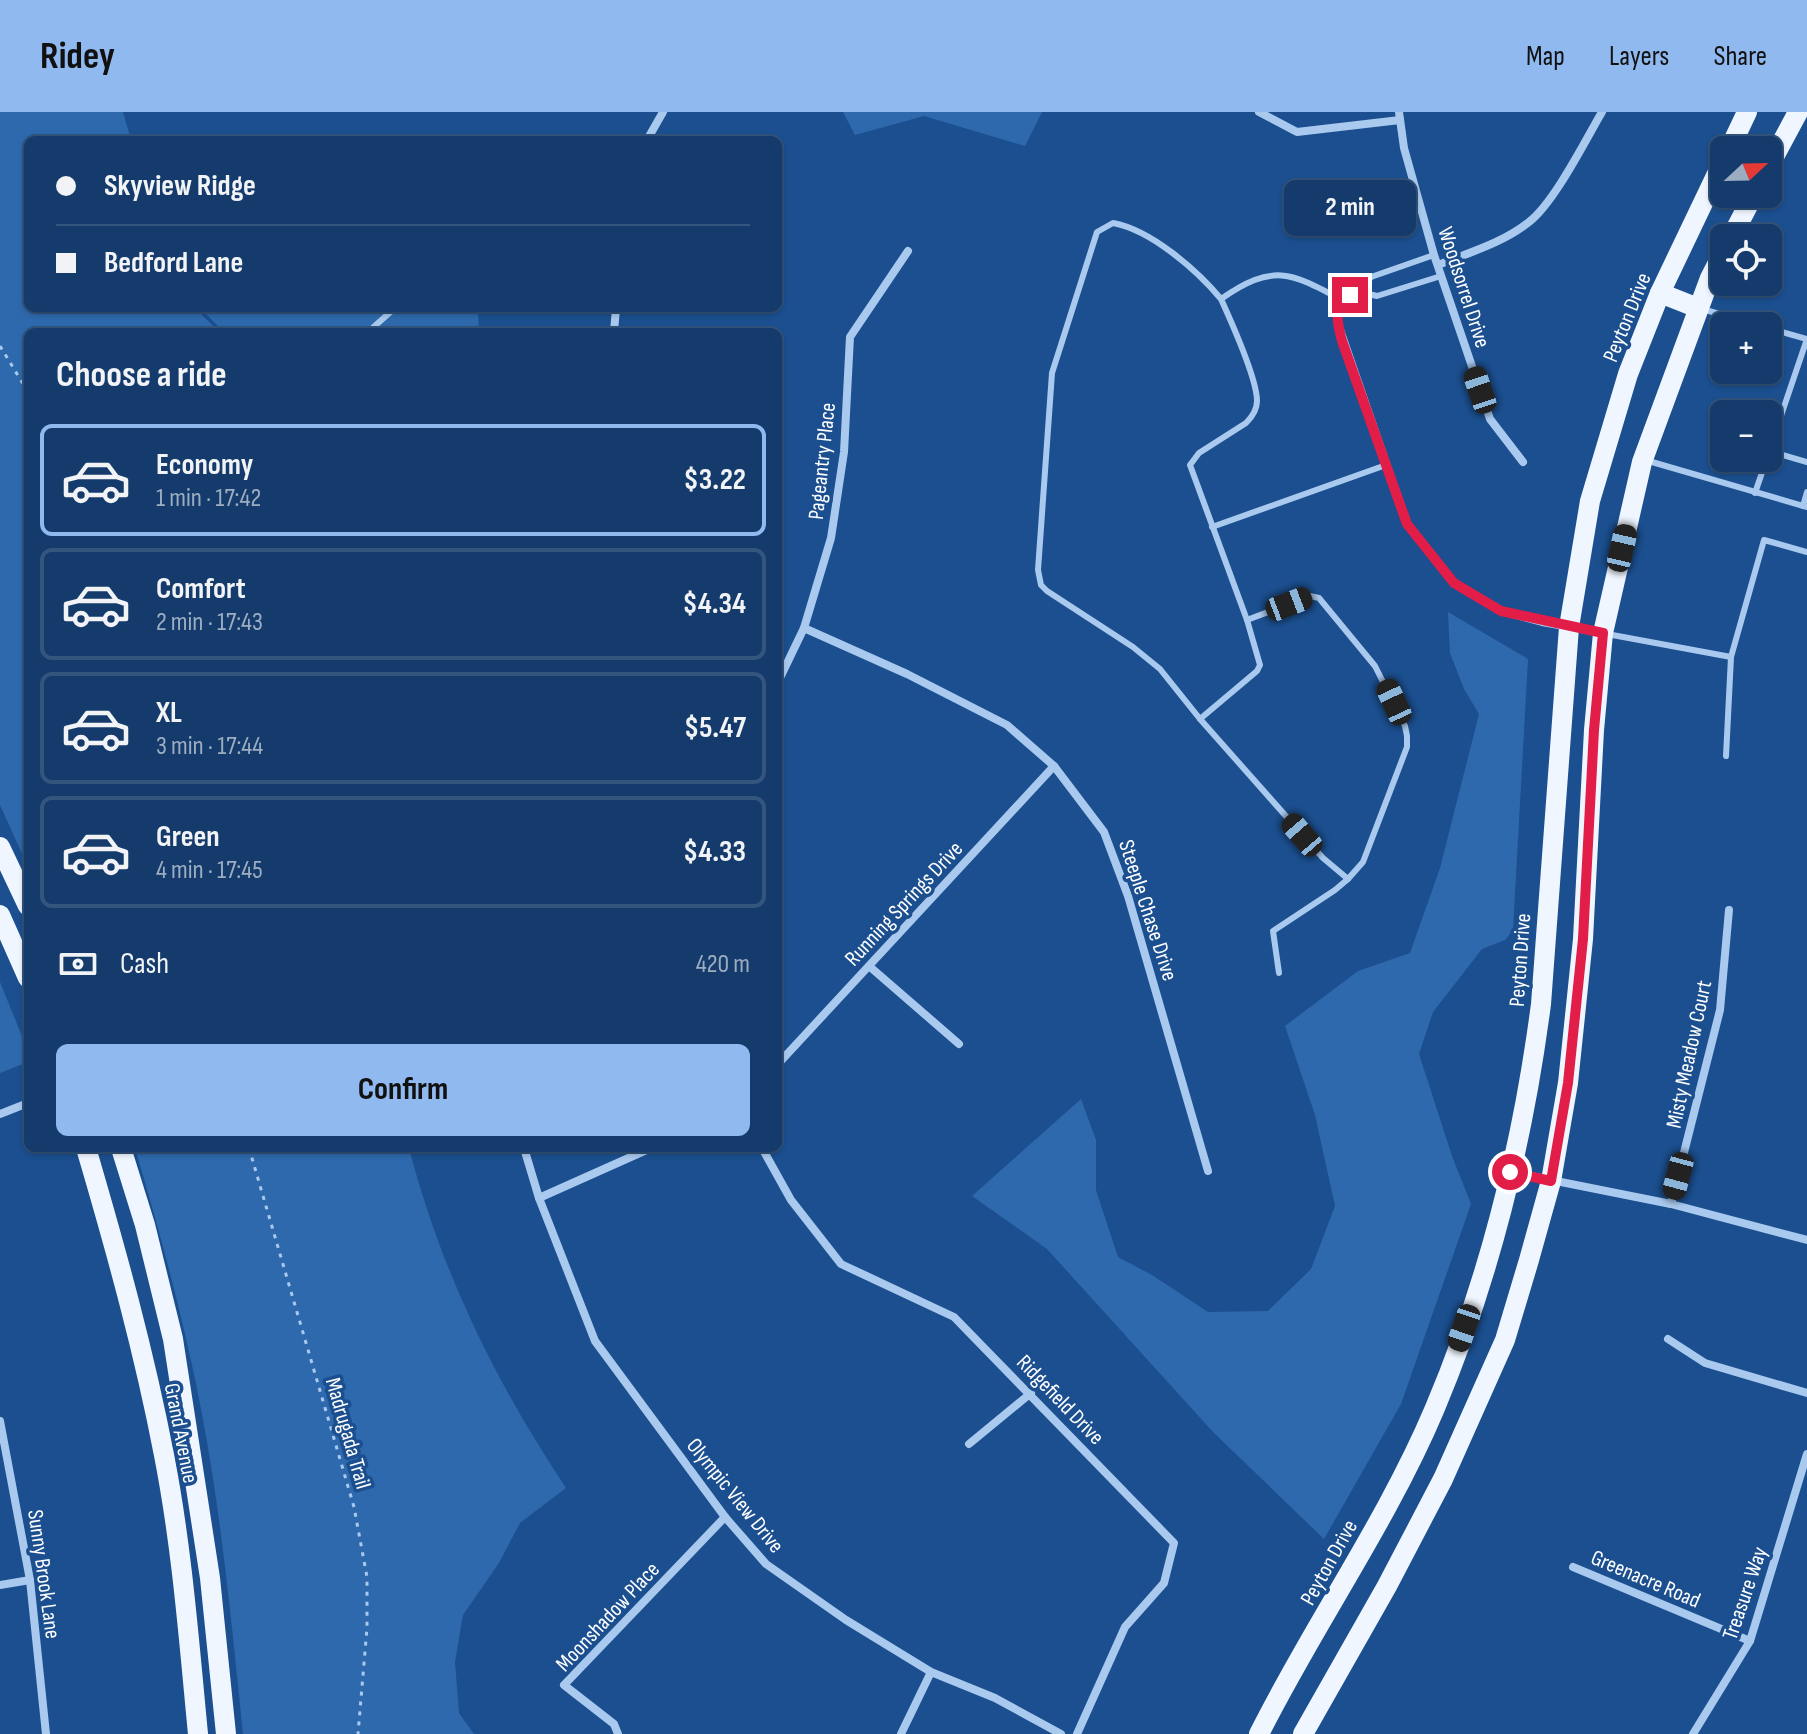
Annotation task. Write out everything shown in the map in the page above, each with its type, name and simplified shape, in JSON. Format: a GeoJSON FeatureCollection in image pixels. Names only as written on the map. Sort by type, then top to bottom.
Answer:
{"type":"FeatureCollection","features":[{"type":"Feature","properties":{"kind":"main road"},"geometry":{"type":"LineString","coordinates":[[1736,136],[1747,112]]}},
{"type":"Feature","properties":{"kind":"main road"},"geometry":{"type":"LineString","coordinates":[[1782,142],[1798,112]]}},
{"type":"Feature","properties":{"kind":"main road","name":"Peyton Drive"},"geometry":{"type":"LineString","coordinates":[[1259,1734],[1358,1560],[1435,1409],[1489,1254],[1533,1066],[1541,1004],[1569,627],[1590,501],[1628,374],[1660,293],[1710,188]]}},
{"type":"Feature","properties":{"kind":"main road"},"geometry":{"type":"LineString","coordinates":[[1303,1734],[1387,1586],[1475,1411],[1505,1340],[1551,1181],[1568,1083],[1583,939],[1594,730],[1603,633],[1643,459],[1710,278]]}},
{"type":"Feature","properties":{"kind":"main road"},"geometry":{"type":"LineString","coordinates":[[1660,293],[1698,308]]}},
{"type":"Feature","properties":{"kind":"main road"},"geometry":{"type":"LineString","coordinates":[[0,847],[24,898]]}},
{"type":"Feature","properties":{"kind":"main road"},"geometry":{"type":"LineString","coordinates":[[0,915],[24,969]]}},
{"type":"Feature","properties":{"kind":"main road","name":"Grand Avenue"},"geometry":{"type":"LineString","coordinates":[[87,1152],[131,1303],[165,1458],[198,1734]]}},
{"type":"Feature","properties":{"kind":"main road","name":"Grand Avenue"},"geometry":{"type":"LineString","coordinates":[[122,1152],[145,1225],[173,1339],[210,1578],[226,1734]]}},
{"type":"Feature","properties":{"kind":"street"},"geometry":{"type":"LineString","coordinates":[[649,136],[663,112]]}},
{"type":"Feature","properties":{"kind":"street"},"geometry":{"type":"LineString","coordinates":[[1259,112],[1297,132],[1399,116]]}},
{"type":"Feature","properties":{"kind":"street"},"geometry":{"type":"LineString","coordinates":[[1438,265],[1496,242],[1533,220],[1562,180],[1602,112]]}},
{"type":"Feature","properties":{"kind":"street","name":"Woodsorrel Drive"},"geometry":{"type":"LineString","coordinates":[[1399,116],[1404,148],[1434,255],[1490,419],[1523,462]]}},
{"type":"Feature","properties":{"kind":"street","name":"Pageantry Place"},"geometry":{"type":"LineString","coordinates":[[782,674],[804,628],[831,538],[844,452],[850,337],[908,251]]}},
{"type":"Feature","properties":{"kind":"street"},"geometry":{"type":"LineString","coordinates":[[1360,292],[1342,300],[1337,321],[1407,524],[1454,583],[1501,611],[1603,633]]}},
{"type":"Feature","properties":{"kind":"street","name":"Steeple Chase Drive"},"geometry":{"type":"LineString","coordinates":[[804,628],[907,674],[1007,725],[1054,766],[1104,832],[1128,896],[1208,1171]]}},
{"type":"Feature","properties":{"kind":"street","name":"Running Springs Drive"},"geometry":{"type":"LineString","coordinates":[[782,1060],[1054,766]]}},
{"type":"Feature","properties":{"kind":"street","name":"Misty Meadow Court"},"geometry":{"type":"LineString","coordinates":[[1671,1204],[1720,1010],[1729,910]]}},
{"type":"Feature","properties":{"kind":"street"},"geometry":{"type":"LineString","coordinates":[[869,966],[959,1044]]}},
{"type":"Feature","properties":{"kind":"street"},"geometry":{"type":"LineString","coordinates":[[0,1114],[24,1105]]}},
{"type":"Feature","properties":{"kind":"street","name":"Olympic View Drive"},"geometry":{"type":"LineString","coordinates":[[525,1152],[539,1198],[595,1341],[725,1517],[766,1564],[846,1620],[931,1672],[995,1698],[1061,1734]]}},
{"type":"Feature","properties":{"kind":"street"},"geometry":{"type":"LineString","coordinates":[[539,1198],[642,1152]]}},
{"type":"Feature","properties":{"kind":"street","name":"Ridgefield Drive"},"geometry":{"type":"LineString","coordinates":[[764,1152],[791,1200],[841,1264],[954,1317],[1174,1543],[1164,1583],[1125,1627],[1077,1734]]}},
{"type":"Feature","properties":{"kind":"street"},"geometry":{"type":"LineString","coordinates":[[1510,1172],[1671,1204],[1807,1240]]}},
{"type":"Feature","properties":{"kind":"street"},"geometry":{"type":"LineString","coordinates":[[1668,1339],[1705,1363],[1807,1393]]}},
{"type":"Feature","properties":{"kind":"street"},"geometry":{"type":"LineString","coordinates":[[969,1444],[1031,1393]]}},
{"type":"Feature","properties":{"kind":"street","name":"Sunny Brook Lane"},"geometry":{"type":"LineString","coordinates":[[0,1421],[30,1580],[46,1734]]}},
{"type":"Feature","properties":{"kind":"street","name":"Treasure Way"},"geometry":{"type":"LineString","coordinates":[[1693,1734],[1750,1641],[1807,1454]]}},
{"type":"Feature","properties":{"kind":"street","name":"Moonshadow Place"},"geometry":{"type":"LineString","coordinates":[[618,1734],[614,1724],[564,1685],[725,1517]]}},
{"type":"Feature","properties":{"kind":"street","name":"Greenacre Road"},"geometry":{"type":"LineString","coordinates":[[1573,1567],[1750,1641]]}},
{"type":"Feature","properties":{"kind":"street"},"geometry":{"type":"LineString","coordinates":[[0,1585],[30,1580]]}},
{"type":"Feature","properties":{"kind":"street"},"geometry":{"type":"LineString","coordinates":[[901,1734],[931,1672]]}},
{"type":"Feature","properties":{"kind":"lane"},"geometry":{"type":"LineString","coordinates":[[1200,719],[1257,671],[1260,665],[1247,620],[1190,465],[1192,459],[1246,423],[1253,416],[1257,401],[1244,355],[1221,299],[1207,282],[1135,229],[1113,223],[1097,232],[1052,373],[1038,570],[1041,585],[1133,647],[1160,669],[1200,719],[1323,858],[1348,879]]}},
{"type":"Feature","properties":{"kind":"lane"},"geometry":{"type":"LineString","coordinates":[[1434,255],[1371,277],[1360,292],[1377,296],[1441,276]]}},
{"type":"Feature","properties":{"kind":"lane"},"geometry":{"type":"LineString","coordinates":[[1221,299],[1249,281],[1266,275],[1283,274],[1342,300]]}},
{"type":"Feature","properties":{"kind":"lane"},"geometry":{"type":"LineString","coordinates":[[1698,308],[1712,312]]}},
{"type":"Feature","properties":{"kind":"lane"},"geometry":{"type":"LineString","coordinates":[[372,328],[390,312]]}},
{"type":"Feature","properties":{"kind":"lane"},"geometry":{"type":"LineString","coordinates":[[1782,332],[1807,339],[1782,413]]}},
{"type":"Feature","properties":{"kind":"lane"},"geometry":{"type":"LineString","coordinates":[[1782,457],[1807,462]]}},
{"type":"Feature","properties":{"kind":"lane"},"geometry":{"type":"LineString","coordinates":[[1643,459],[1805,506],[1807,492]]}},
{"type":"Feature","properties":{"kind":"lane"},"geometry":{"type":"LineString","coordinates":[[1212,527],[1386,465]]}},
{"type":"Feature","properties":{"kind":"lane"},"geometry":{"type":"LineString","coordinates":[[1755,493],[1762,472]]}},
{"type":"Feature","properties":{"kind":"lane"},"geometry":{"type":"LineString","coordinates":[[1726,756],[1731,657],[1764,540],[1807,552]]}},
{"type":"Feature","properties":{"kind":"lane"},"geometry":{"type":"LineString","coordinates":[[1247,620],[1310,596],[1319,598],[1375,666],[1405,726],[1407,747],[1363,862],[1335,890],[1273,931],[1279,973]]}},
{"type":"Feature","properties":{"kind":"lane"},"geometry":{"type":"LineString","coordinates":[[1603,633],[1731,657]]}},
{"type":"Feature","properties":{"kind":"path"},"geometry":{"type":"LineString","coordinates":[[0,346],[24,385]]}},
{"type":"Feature","properties":{"kind":"path","name":"Madrugada Trail"},"geometry":{"type":"LineString","coordinates":[[250,1152],[354,1507],[367,1577],[367,1628],[358,1734]]}},
{"type":"Feature","properties":{"kind":"shaded area"},"geometry":{"type":"Polygon","coordinates":[[[0,112],[123,112],[130,136],[24,136],[24,312],[199,312],[215,328],[24,328],[24,858],[0,805],[0,112]]]}},
{"type":"Feature","properties":{"kind":"shaded area"},"geometry":{"type":"Polygon","coordinates":[[[843,112],[1042,112],[1025,146],[924,116],[855,135],[843,112]]]}},
{"type":"Feature","properties":{"kind":"shaded area"},"geometry":{"type":"Polygon","coordinates":[[[204,312],[478,312],[479,328],[220,328],[204,312]]]}},
{"type":"Feature","properties":{"kind":"shaded area"},"geometry":{"type":"Polygon","coordinates":[[[1448,612],[1528,659],[1513,930],[1505,940],[1482,949],[1433,1012],[1419,1054],[1471,1204],[1401,1404],[1324,1539],[1213,1432],[1047,1249],[972,1196],[1081,1099],[1096,1140],[1096,1190],[1118,1257],[1208,1312],[1268,1311],[1311,1269],[1335,1206],[1315,1115],[1285,1026],[1358,971],[1410,953],[1440,868],[1479,714],[1464,689],[1450,653],[1448,612]]]}},
{"type":"Feature","properties":{"kind":"shaded area"},"geometry":{"type":"Polygon","coordinates":[[[0,982],[24,1041],[24,1064],[0,1073],[0,982]]]}},
{"type":"Feature","properties":{"kind":"shaded area"},"geometry":{"type":"Polygon","coordinates":[[[136,1152],[410,1152],[437,1238],[473,1325],[516,1408],[566,1488],[520,1523],[499,1563],[463,1615],[455,1662],[459,1713],[474,1734],[243,1734],[209,1454],[188,1347],[136,1152]]]}},
{"type":"Feature","properties":{"kind":"route"},"geometry":{"type":"LineString","coordinates":[[1350,295],[1342,300],[1337,321],[1407,524],[1454,583],[1501,611],[1603,633],[1594,730],[1583,939],[1568,1083],[1551,1181],[1510,1172]]}}]}
